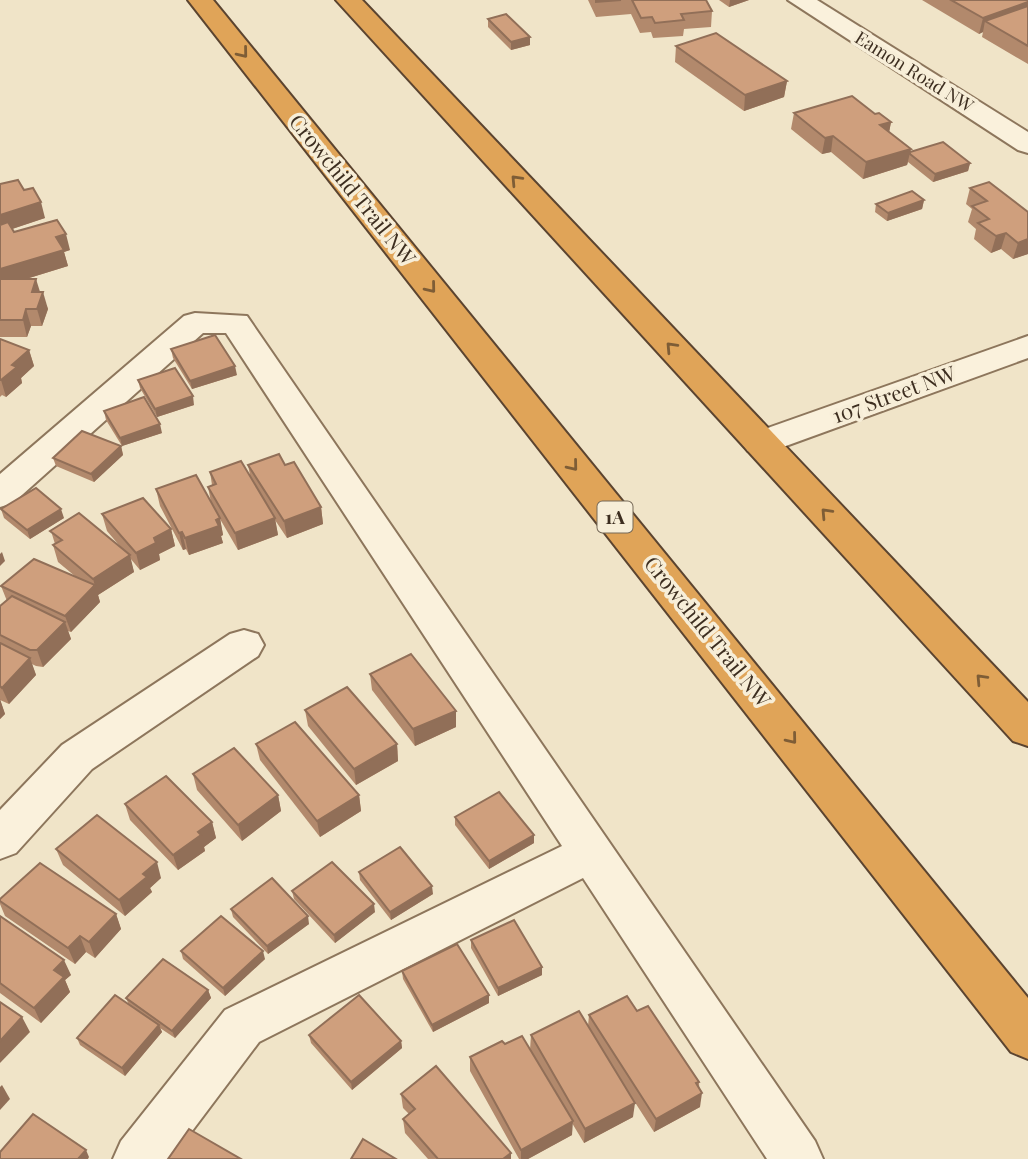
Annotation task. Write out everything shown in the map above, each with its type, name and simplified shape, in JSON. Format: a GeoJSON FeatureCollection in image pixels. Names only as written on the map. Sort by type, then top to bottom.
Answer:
{"type":"FeatureCollection","features":[{"type":"Feature","properties":{"kind":"highway","name":"Crowchild Trail NW"},"geometry":{"type":"LineString","coordinates":[[200,0],[1028,1036]]}},
{"type":"Feature","properties":{"kind":"highway"},"geometry":{"type":"LineString","coordinates":[[348,0],[1028,729]]}},
{"type":"Feature","properties":{"kind":"street","name":"Eamon Road NW"},"geometry":{"type":"LineString","coordinates":[[800,0],[1028,144]]}},
{"type":"Feature","properties":{"kind":"street"},"geometry":{"type":"LineString","coordinates":[[0,494],[195,323],[236,323],[797,1159]]}},
{"type":"Feature","properties":{"kind":"street","name":"107 Street NW"},"geometry":{"type":"LineString","coordinates":[[760,443],[1028,346]]}},
{"type":"Feature","properties":{"kind":"street"},"geometry":{"type":"LineString","coordinates":[[0,840],[76,757],[243,645]]}},
{"type":"Feature","properties":{"kind":"street"},"geometry":{"type":"LineString","coordinates":[[139,1159],[242,1026],[590,853]]}},
{"type":"Feature","properties":{"kind":"building"},"geometry":{"type":"Polygon","coordinates":[[[632,0],[706,0],[712,11],[681,14],[684,20],[655,23],[652,17],[641,18],[632,0]]]}},
{"type":"Feature","properties":{"kind":"building"},"geometry":{"type":"Polygon","coordinates":[[[951,0],[1028,0],[1028,2],[983,18],[951,0]]]}},
{"type":"Feature","properties":{"kind":"building"},"geometry":{"type":"Polygon","coordinates":[[[1028,6],[1028,46],[985,21],[1028,6]]]}},
{"type":"Feature","properties":{"kind":"building"},"geometry":{"type":"Polygon","coordinates":[[[506,14],[530,37],[511,42],[488,19],[506,14]]]}},
{"type":"Feature","properties":{"kind":"building"},"geometry":{"type":"Polygon","coordinates":[[[716,33],[787,81],[745,95],[676,46],[716,33]]]}},
{"type":"Feature","properties":{"kind":"building"},"geometry":{"type":"Polygon","coordinates":[[[852,96],[875,114],[879,113],[891,122],[880,125],[911,149],[866,162],[833,136],[825,138],[794,113],[852,96]]]}},
{"type":"Feature","properties":{"kind":"building"},"geometry":{"type":"Polygon","coordinates":[[[943,142],[970,163],[935,174],[910,154],[910,152],[943,142]]]}},
{"type":"Feature","properties":{"kind":"building"},"geometry":{"type":"Polygon","coordinates":[[[18,180],[24,190],[33,188],[41,202],[0,215],[0,184],[18,180]]]}},
{"type":"Feature","properties":{"kind":"building"},"geometry":{"type":"Polygon","coordinates":[[[989,182],[1028,212],[1028,239],[1018,243],[1006,233],[996,236],[978,223],[989,219],[972,206],[987,201],[970,188],[989,182]]]}},
{"type":"Feature","properties":{"kind":"building"},"geometry":{"type":"Polygon","coordinates":[[[912,191],[924,200],[888,213],[876,204],[912,191]]]}},
{"type":"Feature","properties":{"kind":"building"},"geometry":{"type":"Polygon","coordinates":[[[57,220],[66,234],[56,237],[64,250],[0,269],[0,225],[8,222],[14,232],[57,220]]]}},
{"type":"Feature","properties":{"kind":"building"},"geometry":{"type":"Polygon","coordinates":[[[0,279],[36,279],[32,292],[43,292],[37,309],[26,309],[23,320],[0,320],[0,279]]]}},
{"type":"Feature","properties":{"kind":"building"},"geometry":{"type":"Polygon","coordinates":[[[215,335],[235,366],[190,381],[171,349],[215,335]]]}},
{"type":"Feature","properties":{"kind":"building"},"geometry":{"type":"Polygon","coordinates":[[[0,339],[29,350],[12,365],[17,367],[1,380],[0,380],[0,339]]]}},
{"type":"Feature","properties":{"kind":"building"},"geometry":{"type":"Polygon","coordinates":[[[175,368],[193,396],[155,409],[138,380],[175,368]]]}},
{"type":"Feature","properties":{"kind":"building"},"geometry":{"type":"Polygon","coordinates":[[[144,397],[160,424],[120,438],[104,411],[144,397]]]}},
{"type":"Feature","properties":{"kind":"building"},"geometry":{"type":"Polygon","coordinates":[[[82,431],[121,446],[91,474],[53,458],[82,431]]]}},
{"type":"Feature","properties":{"kind":"building"},"geometry":{"type":"Polygon","coordinates":[[[279,454],[285,465],[294,462],[321,507],[284,521],[248,465],[279,454]]]}},
{"type":"Feature","properties":{"kind":"building"},"geometry":{"type":"Polygon","coordinates":[[[241,461],[275,518],[235,533],[208,487],[216,484],[210,472],[241,461]]]}},
{"type":"Feature","properties":{"kind":"building"},"geometry":{"type":"Polygon","coordinates":[[[196,475],[220,518],[216,520],[219,526],[185,538],[182,532],[179,533],[156,489],[196,475]]]}},
{"type":"Feature","properties":{"kind":"building"},"geometry":{"type":"Polygon","coordinates":[[[36,488],[61,509],[27,530],[1,509],[36,488]]]}},
{"type":"Feature","properties":{"kind":"building"},"geometry":{"type":"Polygon","coordinates":[[[143,498],[171,529],[154,538],[156,543],[136,553],[102,514],[143,498]]]}},
{"type":"Feature","properties":{"kind":"building"},"geometry":{"type":"Polygon","coordinates":[[[79,513],[130,555],[93,579],[53,545],[62,540],[50,531],[79,513]]]}},
{"type":"Feature","properties":{"kind":"building"},"geometry":{"type":"Polygon","coordinates":[[[34,559],[95,585],[65,616],[1,586],[34,559]]]}},
{"type":"Feature","properties":{"kind":"building"},"geometry":{"type":"Polygon","coordinates":[[[12,596],[65,622],[37,650],[30,650],[0,635],[0,606],[12,596]]]}},
{"type":"Feature","properties":{"kind":"building"},"geometry":{"type":"Polygon","coordinates":[[[0,643],[30,658],[2,688],[0,686],[0,643]]]}},
{"type":"Feature","properties":{"kind":"building"},"geometry":{"type":"Polygon","coordinates":[[[411,654],[456,711],[413,729],[370,674],[411,654]]]}},
{"type":"Feature","properties":{"kind":"building"},"geometry":{"type":"Polygon","coordinates":[[[347,687],[397,744],[354,769],[305,710],[347,687]]]}},
{"type":"Feature","properties":{"kind":"building"},"geometry":{"type":"Polygon","coordinates":[[[295,722],[359,795],[317,821],[256,744],[295,722]]]}},
{"type":"Feature","properties":{"kind":"building"},"geometry":{"type":"Polygon","coordinates":[[[234,748],[278,795],[238,825],[193,774],[234,748]]]}},
{"type":"Feature","properties":{"kind":"building"},"geometry":{"type":"Polygon","coordinates":[[[166,776],[212,822],[198,832],[201,835],[173,855],[125,804],[166,776]]]}},
{"type":"Feature","properties":{"kind":"building"},"geometry":{"type":"Polygon","coordinates":[[[499,792],[534,835],[489,861],[455,817],[499,792]]]}},
{"type":"Feature","properties":{"kind":"building"},"geometry":{"type":"Polygon","coordinates":[[[97,815],[157,862],[143,874],[147,877],[119,900],[56,849],[97,815]]]}},
{"type":"Feature","properties":{"kind":"building"},"geometry":{"type":"Polygon","coordinates":[[[400,847],[432,886],[390,912],[359,872],[400,847]]]}},
{"type":"Feature","properties":{"kind":"building"},"geometry":{"type":"Polygon","coordinates":[[[332,862],[374,904],[334,935],[292,891],[332,862]]]}},
{"type":"Feature","properties":{"kind":"building"},"geometry":{"type":"Polygon","coordinates":[[[40,863],[116,914],[89,942],[80,936],[68,948],[0,901],[40,863]]]}},
{"type":"Feature","properties":{"kind":"building"},"geometry":{"type":"Polygon","coordinates":[[[272,878],[308,916],[267,946],[231,909],[272,878]]]}},
{"type":"Feature","properties":{"kind":"building"},"geometry":{"type":"Polygon","coordinates":[[[0,916],[64,960],[54,970],[64,977],[34,1008],[0,983],[0,916]]]}},
{"type":"Feature","properties":{"kind":"building"},"geometry":{"type":"Polygon","coordinates":[[[221,916],[263,951],[223,988],[181,951],[221,916]]]}},
{"type":"Feature","properties":{"kind":"building"},"geometry":{"type":"Polygon","coordinates":[[[514,920],[542,967],[498,988],[471,940],[514,920]]]}},
{"type":"Feature","properties":{"kind":"building"},"geometry":{"type":"Polygon","coordinates":[[[457,944],[489,995],[432,1025],[402,971],[457,944]]]}},
{"type":"Feature","properties":{"kind":"building"},"geometry":{"type":"Polygon","coordinates":[[[163,959],[208,990],[172,1031],[126,998],[163,959]]]}},
{"type":"Feature","properties":{"kind":"building"},"geometry":{"type":"Polygon","coordinates":[[[115,995],[159,1025],[122,1068],[77,1038],[115,995]]]}},
{"type":"Feature","properties":{"kind":"building"},"geometry":{"type":"Polygon","coordinates":[[[359,995],[401,1041],[351,1082],[309,1035],[359,995]]]}},
{"type":"Feature","properties":{"kind":"building"},"geometry":{"type":"Polygon","coordinates":[[[627,996],[637,1011],[648,1006],[699,1082],[696,1083],[702,1093],[656,1119],[589,1015],[627,996]]]}},
{"type":"Feature","properties":{"kind":"building"},"geometry":{"type":"Polygon","coordinates":[[[0,1002],[22,1017],[0,1041],[0,1002]]]}},
{"type":"Feature","properties":{"kind":"building"},"geometry":{"type":"Polygon","coordinates":[[[579,1011],[635,1103],[585,1129],[531,1035],[579,1011]]]}},
{"type":"Feature","properties":{"kind":"building"},"geometry":{"type":"Polygon","coordinates":[[[522,1036],[573,1121],[521,1150],[470,1057],[502,1041],[505,1044],[522,1036]]]}},
{"type":"Feature","properties":{"kind":"building"},"geometry":{"type":"Polygon","coordinates":[[[436,1066],[511,1153],[503,1159],[438,1159],[403,1119],[415,1109],[401,1094],[436,1066]]]}},
{"type":"Feature","properties":{"kind":"building"},"geometry":{"type":"Polygon","coordinates":[[[33,1114],[86,1150],[78,1159],[0,1159],[0,1152],[33,1114]]]}},
{"type":"Feature","properties":{"kind":"building"},"geometry":{"type":"Polygon","coordinates":[[[189,1129],[241,1159],[168,1159],[189,1129]]]}},
{"type":"Feature","properties":{"kind":"building"},"geometry":{"type":"Polygon","coordinates":[[[363,1139],[396,1159],[351,1159],[363,1139]]]}}]}
